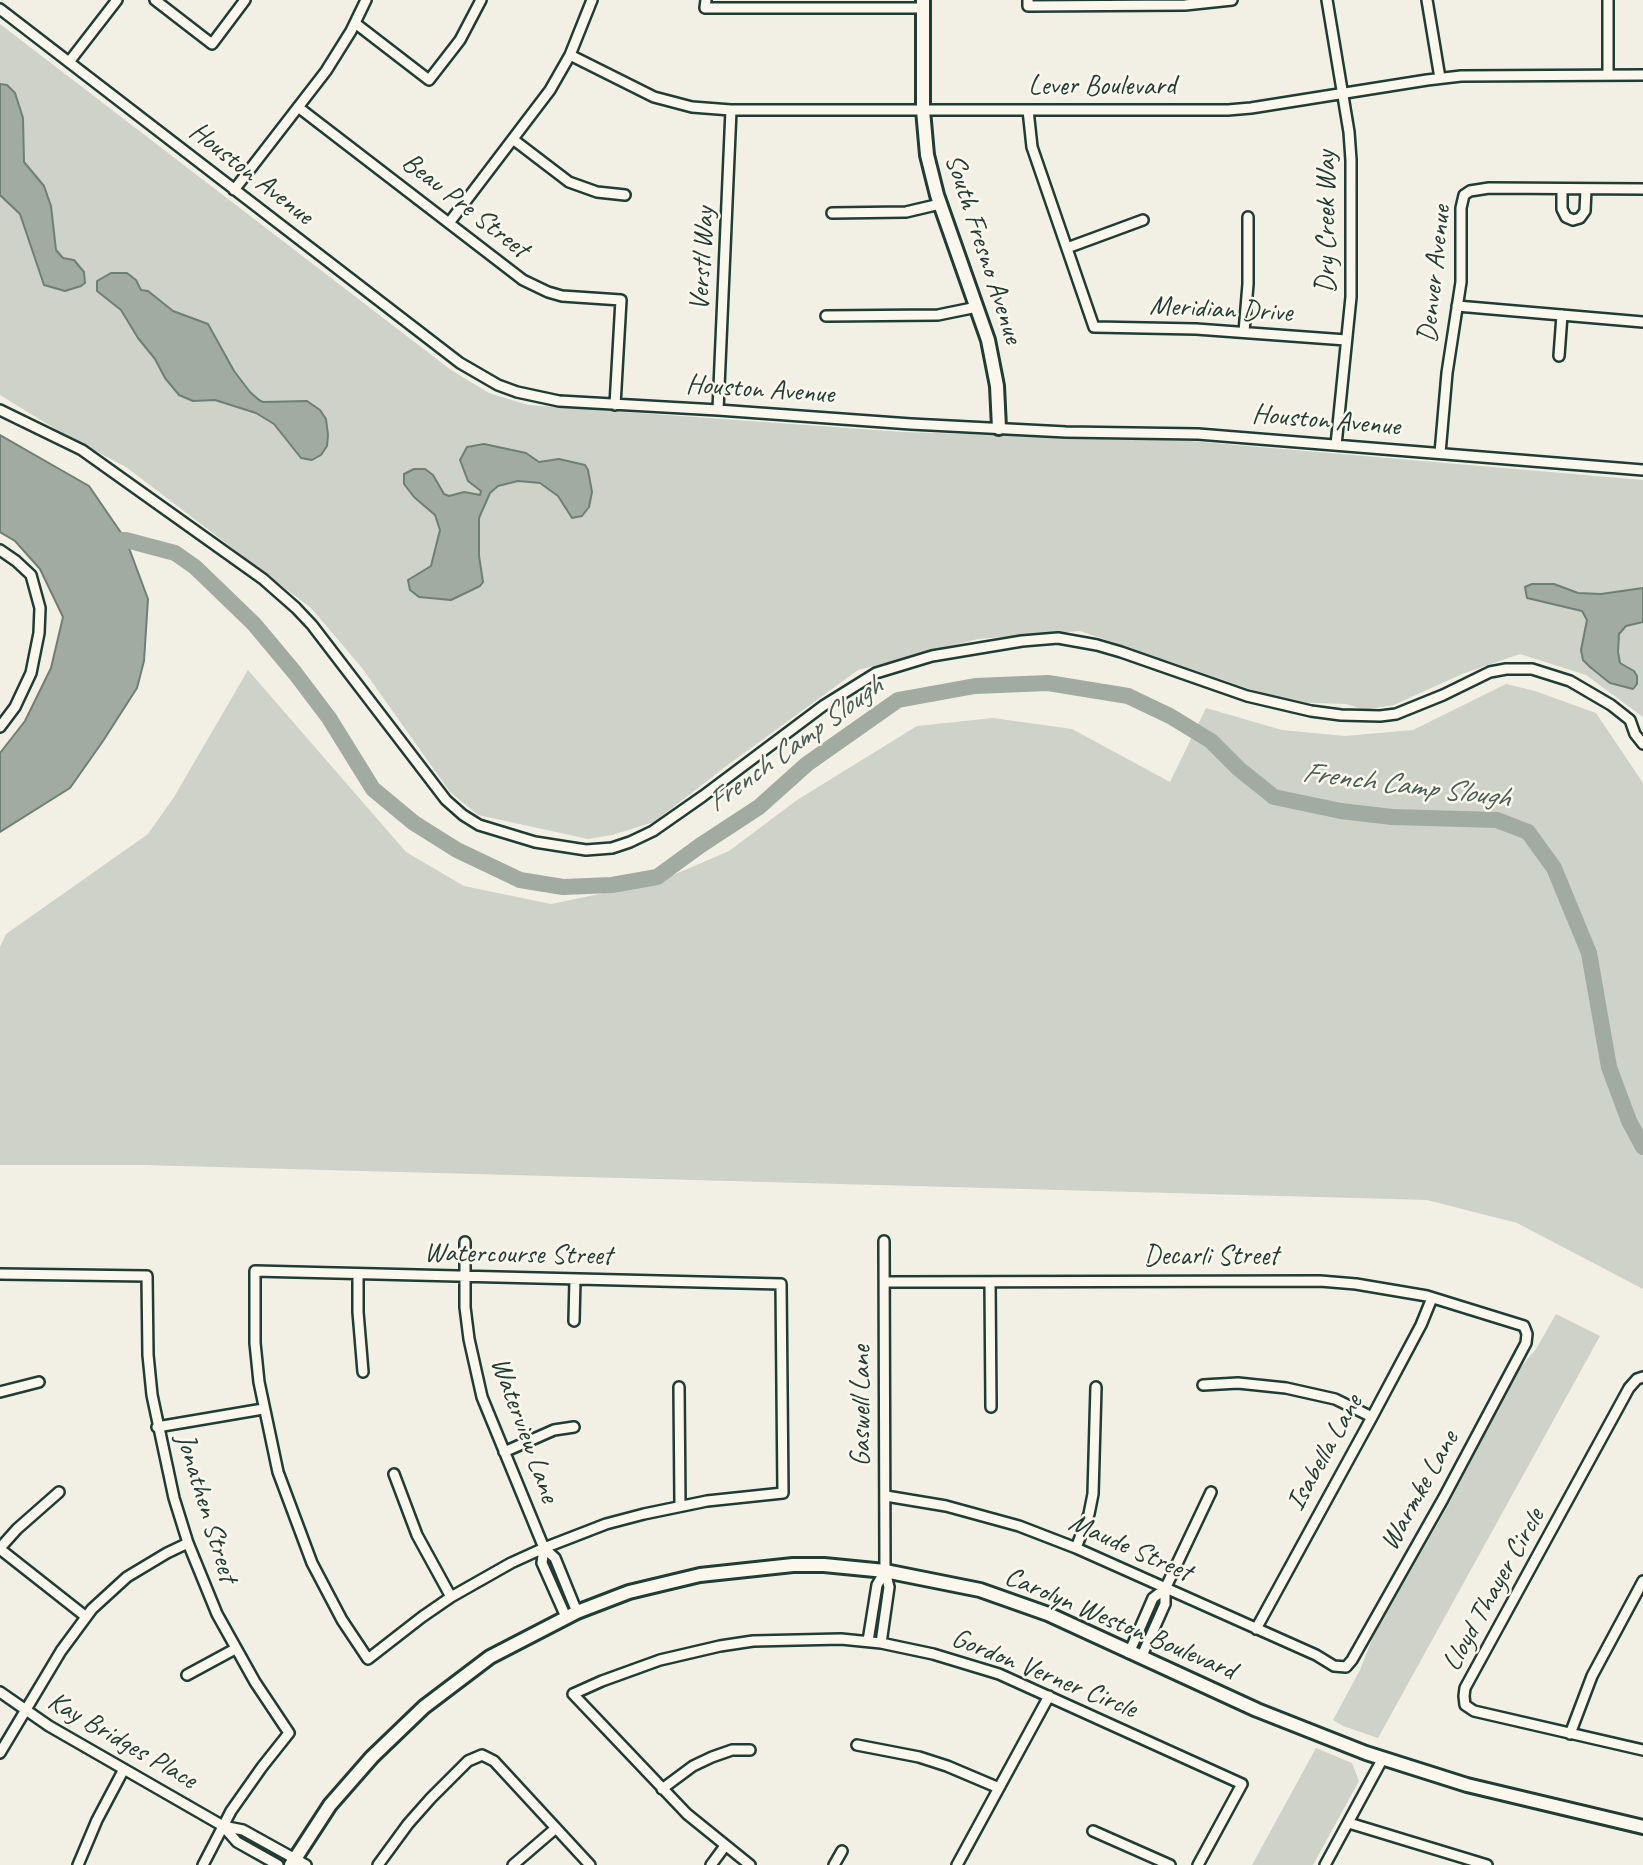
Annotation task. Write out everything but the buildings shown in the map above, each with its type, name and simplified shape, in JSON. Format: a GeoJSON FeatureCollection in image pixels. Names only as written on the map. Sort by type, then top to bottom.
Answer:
{"type":"FeatureCollection","features":[{"type":"Feature","properties":{"kind":"street"},"geometry":{"type":"LineString","coordinates":[[69,62],[117,0]]}},
{"type":"Feature","properties":{"kind":"street"},"geometry":{"type":"LineString","coordinates":[[155,0],[212,44],[245,0]]}},
{"type":"Feature","properties":{"kind":"street"},"geometry":{"type":"LineString","coordinates":[[234,190],[326,71],[366,0]]}},
{"type":"Feature","properties":{"kind":"street"},"geometry":{"type":"LineString","coordinates":[[355,23],[429,80],[460,40],[481,0]]}},
{"type":"Feature","properties":{"kind":"street"},"geometry":{"type":"LineString","coordinates":[[449,223],[550,90],[569,55],[592,0]]}},
{"type":"Feature","properties":{"kind":"street"},"geometry":{"type":"LineString","coordinates":[[1028,3],[1185,5],[1232,0]]}},
{"type":"Feature","properties":{"kind":"street","name":"Dry Creek Way"},"geometry":{"type":"LineString","coordinates":[[1327,0],[1351,160],[1350,297],[1336,445]]}},
{"type":"Feature","properties":{"kind":"street"},"geometry":{"type":"LineString","coordinates":[[1427,0],[1440,78]]}},
{"type":"Feature","properties":{"kind":"street"},"geometry":{"type":"LineString","coordinates":[[1608,0],[1608,75]]}},
{"type":"Feature","properties":{"kind":"street"},"geometry":{"type":"LineString","coordinates":[[706,4],[923,4]]}},
{"type":"Feature","properties":{"kind":"street","name":"South Fresno Avenue"},"geometry":{"type":"LineString","coordinates":[[923,4],[923,110],[927,155],[940,204],[994,362],[999,428]]}},
{"type":"Feature","properties":{"kind":"street","name":"Houston Avenue"},"geometry":{"type":"LineString","coordinates":[[0,9],[477,374],[498,385],[537,398],[1066,432],[1198,433],[1643,470]]}},
{"type":"Feature","properties":{"kind":"street","name":"Lever Boulevard"},"geometry":{"type":"LineString","coordinates":[[569,55],[654,97],[692,107],[731,110],[1228,110],[1440,78],[1483,75],[1643,75]]}},
{"type":"Feature","properties":{"kind":"street","name":"Beau Pre Street"},"geometry":{"type":"LineString","coordinates":[[298,107],[535,287],[562,296],[621,300],[615,405]]}},
{"type":"Feature","properties":{"kind":"street","name":"Verstl Way"},"geometry":{"type":"LineString","coordinates":[[718,410],[731,110]]}},
{"type":"Feature","properties":{"kind":"street"},"geometry":{"type":"LineString","coordinates":[[1028,110],[1032,148],[1067,248],[1143,220]]}},
{"type":"Feature","properties":{"kind":"street"},"geometry":{"type":"LineString","coordinates":[[514,140],[569,182],[597,192],[625,195]]}},
{"type":"Feature","properties":{"kind":"street","name":"Denver Avenue"},"geometry":{"type":"LineString","coordinates":[[1440,453],[1461,268],[1461,208],[1467,193],[1489,188],[1643,189]]}},
{"type":"Feature","properties":{"kind":"street"},"geometry":{"type":"LineString","coordinates":[[1562,189],[1562,209],[1566,217],[1573,220],[1580,218],[1586,211],[1586,189]]}},
{"type":"Feature","properties":{"kind":"street"},"geometry":{"type":"LineString","coordinates":[[832,213],[906,212],[940,204]]}},
{"type":"Feature","properties":{"kind":"street"},"geometry":{"type":"LineString","coordinates":[[1244,332],[1248,284],[1248,217]]}},
{"type":"Feature","properties":{"kind":"street","name":"Meridian Drive"},"geometry":{"type":"LineString","coordinates":[[1067,248],[1094,327],[1195,328],[1346,340]]}},
{"type":"Feature","properties":{"kind":"street"},"geometry":{"type":"LineString","coordinates":[[1457,306],[1643,322]]}},
{"type":"Feature","properties":{"kind":"street"},"geometry":{"type":"LineString","coordinates":[[826,316],[937,315],[977,307]]}},
{"type":"Feature","properties":{"kind":"street"},"geometry":{"type":"LineString","coordinates":[[1559,356],[1562,315]]}},
{"type":"Feature","properties":{"kind":"street"},"geometry":{"type":"LineString","coordinates":[[0,410],[82,450],[263,579],[312,625],[446,800],[479,825],[535,842],[586,850],[612,848],[630,842],[653,831],[823,706],[876,673],[932,656],[1022,640],[1058,638],[1097,645],[1247,696],[1341,715],[1396,714],[1490,672],[1506,668],[1532,669],[1570,681],[1611,705],[1630,720],[1635,734],[1643,744]]}},
{"type":"Feature","properties":{"kind":"street"},"geometry":{"type":"LineString","coordinates":[[0,550],[31,575],[40,608],[39,633],[31,673],[15,707],[0,727]]}},
{"type":"Feature","properties":{"kind":"street","name":"Gaswell Lane"},"geometry":{"type":"LineString","coordinates":[[881,1643],[890,1587],[885,1571],[884,1241]]}},
{"type":"Feature","properties":{"kind":"street","name":"Waterview Lane"},"geometry":{"type":"LineString","coordinates":[[465,1242],[469,1339],[482,1397],[544,1548],[555,1558],[571,1615]]}},
{"type":"Feature","properties":{"kind":"street","name":"Watercourse Street"},"geometry":{"type":"LineString","coordinates":[[263,1409],[255,1343],[255,1271],[781,1284],[783,1493],[680,1506]]}},
{"type":"Feature","properties":{"kind":"street","name":"Jonathen Street"},"geometry":{"type":"LineString","coordinates":[[0,1274],[147,1276],[148,1354],[158,1427],[174,1498],[202,1579],[235,1649],[289,1733],[262,1767],[223,1826]]}},
{"type":"Feature","properties":{"kind":"street"},"geometry":{"type":"LineString","coordinates":[[358,1274],[363,1372]]}},
{"type":"Feature","properties":{"kind":"street"},"geometry":{"type":"LineString","coordinates":[[574,1321],[575,1279]]}},
{"type":"Feature","properties":{"kind":"street","name":"Decarli Street"},"geometry":{"type":"LineString","coordinates":[[885,1282],[1299,1280],[1356,1284],[1432,1298],[1524,1326],[1527,1334]]}},
{"type":"Feature","properties":{"kind":"street"},"geometry":{"type":"LineString","coordinates":[[990,1282],[991,1408]]}},
{"type":"Feature","properties":{"kind":"street","name":"Isabella Lane"},"geometry":{"type":"LineString","coordinates":[[1256,1629],[1421,1325],[1432,1298]]}},
{"type":"Feature","properties":{"kind":"street","name":"Warmke Lane"},"geometry":{"type":"LineString","coordinates":[[1346,1667],[1443,1499],[1525,1343],[1527,1334]]}},
{"type":"Feature","properties":{"kind":"street","name":"Lloyd Thayer Circle"},"geometry":{"type":"LineString","coordinates":[[1643,1377],[1637,1379],[1629,1388],[1465,1688],[1464,1696],[1465,1705],[1474,1711],[1643,1750]]}},
{"type":"Feature","properties":{"kind":"street"},"geometry":{"type":"LineString","coordinates":[[0,1392],[39,1382]]}},
{"type":"Feature","properties":{"kind":"street"},"geometry":{"type":"LineString","coordinates":[[1203,1385],[1238,1383],[1286,1388],[1335,1399],[1372,1417]]}},
{"type":"Feature","properties":{"kind":"street"},"geometry":{"type":"LineString","coordinates":[[158,1427],[263,1409],[278,1472],[299,1533],[327,1591],[368,1659],[451,1597],[544,1548],[606,1524],[680,1506],[679,1387]]}},
{"type":"Feature","properties":{"kind":"street"},"geometry":{"type":"LineString","coordinates":[[1076,1548],[1084,1530],[1093,1493],[1096,1387]]}},
{"type":"Feature","properties":{"kind":"street"},"geometry":{"type":"LineString","coordinates":[[504,1452],[554,1430],[574,1427]]}},
{"type":"Feature","properties":{"kind":"street"},"geometry":{"type":"LineString","coordinates":[[394,1474],[417,1535],[451,1597]]}},
{"type":"Feature","properties":{"kind":"street"},"geometry":{"type":"LineString","coordinates":[[59,1492],[27,1519],[0,1549],[85,1616]]}},
{"type":"Feature","properties":{"kind":"street"},"geometry":{"type":"LineString","coordinates":[[1135,1655],[1165,1604],[1165,1589],[1211,1492]]}},
{"type":"Feature","properties":{"kind":"street","name":"Maude Street"},"geometry":{"type":"LineString","coordinates":[[886,1496],[981,1514],[1076,1548],[1334,1666],[1346,1667]]}},
{"type":"Feature","properties":{"kind":"street"},"geometry":{"type":"LineString","coordinates":[[0,1753],[24,1710],[85,1616],[127,1577],[146,1564],[188,1543]]}},
{"type":"Feature","properties":{"kind":"street","name":"Carolyn Weston Boulevard"},"geometry":{"type":"LineString","coordinates":[[297,1863],[324,1813],[351,1780],[424,1707],[490,1657],[571,1615],[659,1584],[731,1570],[774,1566],[824,1565],[885,1571],[980,1590],[1048,1614],[1257,1710],[1383,1758],[1467,1785],[1643,1827]]}},
{"type":"Feature","properties":{"kind":"street","name":"Gaswell Lane"},"geometry":{"type":"LineString","coordinates":[[868,1641],[877,1585],[885,1571]]}},
{"type":"Feature","properties":{"kind":"street"},"geometry":{"type":"LineString","coordinates":[[1570,1734],[1592,1676],[1643,1581]]}},
{"type":"Feature","properties":{"kind":"street","name":"Gordon Verner Circle"},"geometry":{"type":"LineString","coordinates":[[750,1865],[662,1789],[573,1694],[660,1660],[720,1646],[783,1639],[868,1641],[933,1654],[971,1665],[1049,1696],[1242,1784],[1198,1865]]}},
{"type":"Feature","properties":{"kind":"street"},"geometry":{"type":"LineString","coordinates":[[187,1675],[235,1649]]}},
{"type":"Feature","properties":{"kind":"street","name":"Kay Bridges Place"},"geometry":{"type":"LineString","coordinates":[[0,1692],[24,1710],[223,1826],[243,1830],[297,1863]]}},
{"type":"Feature","properties":{"kind":"street"},"geometry":{"type":"LineString","coordinates":[[957,1865],[1049,1696]]}},
{"type":"Feature","properties":{"kind":"street"},"geometry":{"type":"LineString","coordinates":[[857,1745],[929,1760],[999,1788]]}},
{"type":"Feature","properties":{"kind":"street"},"geometry":{"type":"LineString","coordinates":[[662,1789],[693,1766],[712,1757],[732,1750],[750,1749]]}},
{"type":"Feature","properties":{"kind":"street"},"geometry":{"type":"LineString","coordinates":[[378,1865],[431,1798],[468,1761],[482,1755],[494,1761],[590,1865]]}},
{"type":"Feature","properties":{"kind":"street"},"geometry":{"type":"LineString","coordinates":[[1325,1865],[1383,1758]]}},
{"type":"Feature","properties":{"kind":"street"},"geometry":{"type":"LineString","coordinates":[[78,1865],[97,1820],[124,1769]]}},
{"type":"Feature","properties":{"kind":"street"},"geometry":{"type":"LineString","coordinates":[[1349,1823],[1452,1861],[1487,1865]]}},
{"type":"Feature","properties":{"kind":"street"},"geometry":{"type":"LineString","coordinates":[[202,1865],[223,1826]]}},
{"type":"Feature","properties":{"kind":"street","name":"Kay Bridges Place"},"geometry":{"type":"LineString","coordinates":[[223,1826],[237,1842],[278,1865]]}},
{"type":"Feature","properties":{"kind":"street"},"geometry":{"type":"LineString","coordinates":[[513,1865],[556,1828]]}},
{"type":"Feature","properties":{"kind":"street"},"geometry":{"type":"LineString","coordinates":[[1093,1831],[1170,1865]]}},
{"type":"Feature","properties":{"kind":"street"},"geometry":{"type":"LineString","coordinates":[[711,1865],[725,1846]]}},
{"type":"Feature","properties":{"kind":"street"},"geometry":{"type":"LineString","coordinates":[[834,1865],[842,1850]]}},
{"type":"Feature","properties":{"kind":"shaded area"},"geometry":{"type":"Polygon","coordinates":[[[0,24],[451,370],[489,393],[528,405],[903,432],[1190,441],[1643,480],[1643,717],[1586,675],[1520,654],[1462,674],[1394,705],[1364,710],[1346,704],[1288,702],[1080,631],[978,639],[858,670],[654,822],[612,835],[588,839],[478,815],[450,792],[362,668],[311,608],[126,467],[65,435],[0,395],[0,24]]]}},
{"type":"Feature","properties":{"kind":"shaded area"},"geometry":{"type":"Polygon","coordinates":[[[0,84],[7,85],[15,93],[23,118],[24,162],[44,186],[51,206],[56,250],[63,258],[74,260],[84,272],[85,283],[81,286],[65,291],[44,285],[20,214],[0,195],[0,84]]]}},
{"type":"Feature","properties":{"kind":"shaded area"},"geometry":{"type":"Polygon","coordinates":[[[111,273],[127,273],[136,280],[141,290],[148,291],[173,311],[208,324],[234,371],[259,400],[307,401],[320,410],[326,419],[328,435],[327,446],[321,455],[312,460],[301,458],[274,424],[256,413],[215,400],[193,401],[179,395],[121,310],[97,291],[97,281],[111,273]]]}},
{"type":"Feature","properties":{"kind":"shaded area"},"geometry":{"type":"Polygon","coordinates":[[[0,435],[89,486],[126,540],[148,599],[144,661],[137,688],[70,788],[0,832],[0,753],[25,721],[51,668],[63,617],[40,569],[15,541],[0,532],[0,435]]]}},
{"type":"Feature","properties":{"kind":"shaded area"},"geometry":{"type":"Polygon","coordinates":[[[484,444],[526,453],[539,462],[559,459],[585,465],[592,492],[589,507],[582,516],[572,518],[558,496],[540,483],[518,481],[498,486],[490,493],[479,518],[479,556],[483,582],[451,600],[419,597],[410,590],[408,580],[431,566],[440,530],[435,515],[414,497],[404,484],[404,474],[414,469],[425,469],[433,475],[444,494],[449,496],[464,492],[480,495],[481,491],[468,481],[460,460],[467,447],[484,444]]]}},
{"type":"Feature","properties":{"kind":"shaded area"},"geometry":{"type":"Polygon","coordinates":[[[1532,584],[1554,584],[1578,593],[1601,594],[1643,588],[1643,622],[1626,626],[1619,634],[1620,663],[1634,671],[1637,676],[1637,684],[1633,689],[1610,683],[1583,660],[1581,650],[1587,620],[1582,611],[1527,598],[1525,587],[1532,584]]]}},
{"type":"Feature","properties":{"kind":"shaded area"},"geometry":{"type":"Polygon","coordinates":[[[248,670],[406,852],[464,886],[551,904],[657,882],[729,851],[797,800],[917,726],[993,718],[1072,729],[1170,782],[1206,708],[1282,730],[1345,736],[1413,730],[1506,684],[1535,691],[1596,713],[1643,783],[1643,1289],[1517,1223],[1427,1200],[143,1165],[0,1165],[0,947],[6,934],[148,834],[174,797],[248,670]]]}},
{"type":"Feature","properties":{"kind":"shaded area"},"geometry":{"type":"Polygon","coordinates":[[[1556,1314],[1600,1336],[1378,1738],[1343,1726],[1333,1720],[1360,1670],[1373,1637],[1450,1502],[1519,1369],[1536,1349],[1556,1314]]]}},
{"type":"Feature","properties":{"kind":"shaded area"},"geometry":{"type":"Polygon","coordinates":[[[1316,1748],[1352,1763],[1359,1781],[1313,1865],[1252,1865],[1316,1748]]]}},
{"type":"Feature","properties":{"kind":"waterway","name":"French Camp Slough"},"geometry":{"type":"LineString","coordinates":[[105,541],[126,540],[175,553],[195,567],[254,624],[295,673],[329,718],[373,789],[414,823],[457,850],[520,880],[563,887],[612,885],[657,877],[759,807],[807,764],[898,700],[975,686],[1048,683],[1128,696],[1170,716],[1211,741],[1239,769],[1274,797],[1341,811],[1392,817],[1497,820],[1528,832],[1554,868],[1589,953],[1609,1067],[1629,1121],[1643,1147]]}}]}
